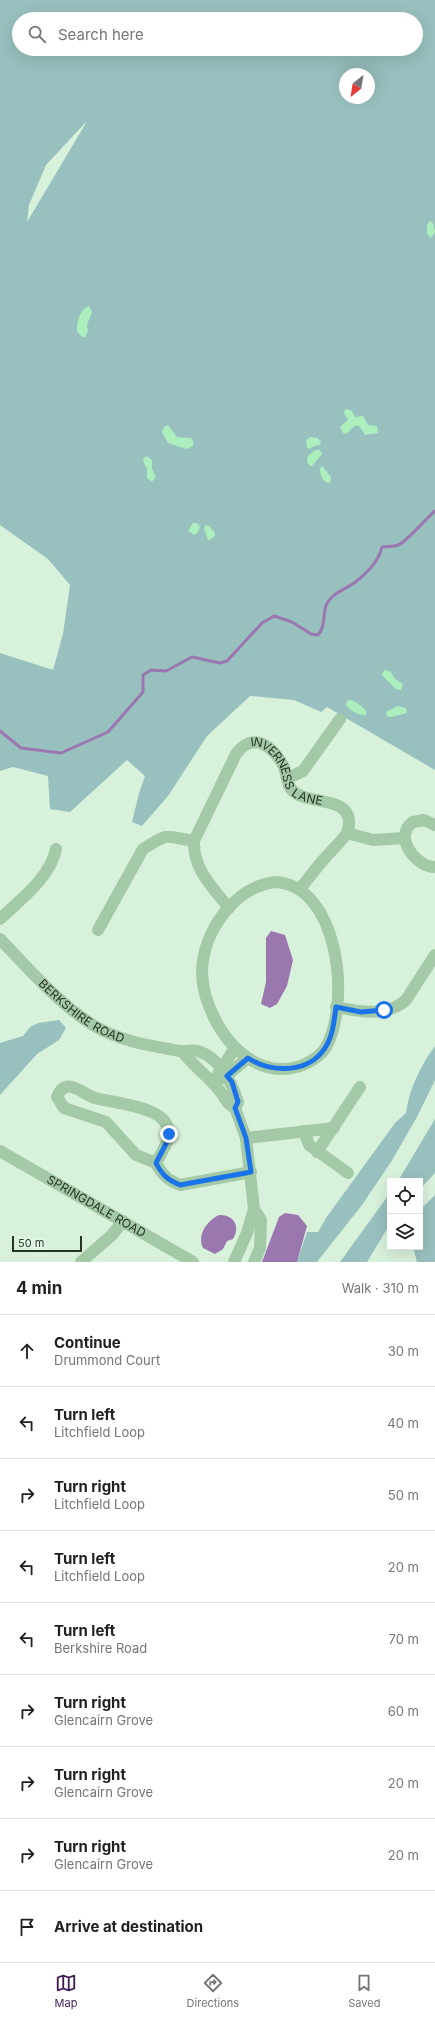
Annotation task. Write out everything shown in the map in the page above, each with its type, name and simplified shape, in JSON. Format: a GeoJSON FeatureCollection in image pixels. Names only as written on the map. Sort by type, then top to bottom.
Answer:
{"type":"FeatureCollection","features":[{"type":"Feature","properties":{"kind":"street"},"geometry":{"type":"LineString","coordinates":[[288,778],[303,771],[340,719]]}},
{"type":"Feature","properties":{"kind":"street","name":"INVERNESS LANE"},"geometry":{"type":"LineString","coordinates":[[194,841],[225,774],[241,747],[253,742],[267,746],[279,759],[288,778],[290,787],[296,794],[302,797],[337,805],[342,808],[349,818],[346,833]]}},
{"type":"Feature","properties":{"kind":"street"},"geometry":{"type":"LineString","coordinates":[[435,825],[424,820],[413,822],[406,830],[404,838],[407,846],[421,863],[435,867]]}},
{"type":"Feature","properties":{"kind":"street"},"geometry":{"type":"LineString","coordinates":[[300,889],[346,833],[373,840],[404,838]]}},
{"type":"Feature","properties":{"kind":"street"},"geometry":{"type":"LineString","coordinates":[[98,930],[143,849],[156,840],[165,837],[194,841],[194,850],[200,871],[229,908]]}},
{"type":"Feature","properties":{"kind":"street"},"geometry":{"type":"LineString","coordinates":[[0,919],[43,877],[52,865],[56,849]]}},
{"type":"Feature","properties":{"kind":"street"},"geometry":{"type":"LineString","coordinates":[[284,883],[300,889],[315,904],[328,928],[337,967],[338,983],[336,1007],[333,1028],[326,1047],[321,1054],[311,1061],[296,1067],[278,1069],[265,1067],[248,1058],[235,1048],[220,1029],[211,1014],[205,993],[202,972],[208,941],[229,908],[246,892],[262,884],[284,883]]}},
{"type":"Feature","properties":{"kind":"street","name":"BERKSHIRE ROAD"},"geometry":{"type":"LineString","coordinates":[[0,939],[70,1009],[95,1026],[125,1038],[182,1052],[198,1051],[214,1061],[232,1082],[238,1102],[235,1108]]}},
{"type":"Feature","properties":{"kind":"street"},"geometry":{"type":"LineString","coordinates":[[336,1007],[371,1012],[400,1005],[406,1000],[435,954]]}},
{"type":"Feature","properties":{"kind":"street"},"geometry":{"type":"LineString","coordinates":[[224,1072],[235,1048]]}},
{"type":"Feature","properties":{"kind":"street","name":"BERKSHIRE ROAD"},"geometry":{"type":"LineString","coordinates":[[182,1052],[191,1064],[213,1082],[230,1106],[235,1108],[246,1138],[254,1209],[242,1245],[234,1262]]}},
{"type":"Feature","properties":{"kind":"street"},"geometry":{"type":"LineString","coordinates":[[213,1082],[224,1072],[248,1058]]}},
{"type":"Feature","properties":{"kind":"street"},"geometry":{"type":"LineString","coordinates":[[156,1163],[168,1140],[169,1134],[165,1121],[160,1117],[141,1107],[95,1098],[74,1087],[68,1086],[60,1091],[57,1097],[64,1108],[106,1122],[136,1155],[156,1163],[162,1174],[169,1180],[180,1185],[251,1172]]}},
{"type":"Feature","properties":{"kind":"street"},"geometry":{"type":"LineString","coordinates":[[317,1152],[360,1087]]}},
{"type":"Feature","properties":{"kind":"street"},"geometry":{"type":"LineString","coordinates":[[246,1138],[334,1128]]}},
{"type":"Feature","properties":{"kind":"street"},"geometry":{"type":"LineString","coordinates":[[304,1131],[309,1145],[348,1173]]}},
{"type":"Feature","properties":{"kind":"street","name":"SPRINGDALE ROAD"},"geometry":{"type":"LineString","coordinates":[[0,1151],[193,1262]]}},
{"type":"Feature","properties":{"kind":"street","name":"BERKSHIRE ROAD"},"geometry":{"type":"LineString","coordinates":[[254,1209],[261,1220],[262,1232],[260,1248],[254,1262]]}},
{"type":"Feature","properties":{"kind":"street"},"geometry":{"type":"LineString","coordinates":[[81,1262],[112,1235],[123,1221]]}},
{"type":"Feature","properties":{"kind":"shaded area"},"geometry":{"type":"Polygon","coordinates":[[[0,0],[435,0],[435,770],[327,707],[321,712],[294,700],[250,696],[207,736],[168,796],[142,826],[132,822],[145,776],[127,760],[70,812],[50,809],[48,776],[13,767],[0,771],[0,653],[53,670],[63,634],[70,585],[48,559],[0,525],[0,0]],[[86,123],[46,165],[29,205],[27,222],[86,123]]]}},
{"type":"Feature","properties":{"kind":"shaded area"},"geometry":{"type":"Polygon","coordinates":[[[271,931],[285,935],[293,960],[287,986],[277,1004],[270,1008],[261,1004],[266,982],[266,938],[271,931]]]}},
{"type":"Feature","properties":{"kind":"shaded area"},"geometry":{"type":"Polygon","coordinates":[[[59,1020],[66,1028],[59,1040],[37,1054],[0,1095],[0,1043],[23,1036],[30,1027],[38,1023],[59,1020]]]}},
{"type":"Feature","properties":{"kind":"shaded area"},"geometry":{"type":"Polygon","coordinates":[[[435,1046],[435,1080],[417,1117],[391,1162],[362,1205],[317,1262],[297,1262],[307,1232],[318,1232],[326,1218],[395,1123],[406,1113],[416,1078],[435,1046]]]}},
{"type":"Feature","properties":{"kind":"shaded area"},"geometry":{"type":"Polygon","coordinates":[[[435,1119],[435,1173],[423,1186],[423,1178],[400,1178],[435,1119]]]}},
{"type":"Feature","properties":{"kind":"shaded area"},"geometry":{"type":"Polygon","coordinates":[[[435,1195],[435,1262],[417,1262],[414,1250],[423,1250],[423,1207],[435,1195]]]}},
{"type":"Feature","properties":{"kind":"shaded area"},"geometry":{"type":"Polygon","coordinates":[[[387,1197],[387,1229],[367,1262],[340,1262],[387,1197]]]}},
{"type":"Feature","properties":{"kind":"shaded area"},"geometry":{"type":"Polygon","coordinates":[[[285,1213],[298,1215],[307,1226],[297,1262],[262,1262],[279,1217],[285,1213]]]}},
{"type":"Feature","properties":{"kind":"shaded area"},"geometry":{"type":"Polygon","coordinates":[[[219,1215],[228,1216],[232,1219],[236,1225],[236,1230],[233,1239],[227,1241],[223,1249],[215,1254],[203,1248],[201,1238],[207,1224],[219,1215]]]}},
{"type":"Feature","properties":{"kind":"sand"},"geometry":{"type":"Polygon","coordinates":[[[430,221],[433,223],[435,232],[431,238],[427,234],[427,225],[430,221]]]}},
{"type":"Feature","properties":{"kind":"sand"},"geometry":{"type":"Polygon","coordinates":[[[89,306],[92,312],[87,325],[88,331],[85,337],[82,337],[77,331],[78,320],[83,310],[89,306]]]}},
{"type":"Feature","properties":{"kind":"sand"},"geometry":{"type":"Polygon","coordinates":[[[348,409],[352,411],[355,417],[363,416],[368,425],[377,426],[378,433],[365,435],[360,427],[356,425],[346,434],[343,433],[340,427],[348,420],[344,413],[345,410],[348,409]]]}},
{"type":"Feature","properties":{"kind":"sand"},"geometry":{"type":"Polygon","coordinates":[[[168,425],[177,437],[191,438],[193,441],[193,446],[187,449],[168,443],[162,432],[164,427],[168,425]]]}},
{"type":"Feature","properties":{"kind":"sand"},"geometry":{"type":"Polygon","coordinates":[[[310,437],[318,438],[321,442],[320,445],[314,446],[310,449],[307,448],[306,441],[310,437]]]}},
{"type":"Feature","properties":{"kind":"sand"},"geometry":{"type":"Polygon","coordinates":[[[315,450],[320,450],[322,454],[312,466],[310,466],[307,462],[308,456],[315,450]]]}},
{"type":"Feature","properties":{"kind":"sand"},"geometry":{"type":"Polygon","coordinates":[[[147,456],[152,460],[152,469],[156,477],[152,482],[147,478],[147,469],[143,461],[147,456]]]}},
{"type":"Feature","properties":{"kind":"sand"},"geometry":{"type":"Polygon","coordinates":[[[322,466],[331,477],[330,483],[325,482],[321,476],[320,469],[322,466]]]}},
{"type":"Feature","properties":{"kind":"sand"},"geometry":{"type":"Polygon","coordinates":[[[193,523],[197,523],[200,527],[195,535],[188,531],[193,523]]]}},
{"type":"Feature","properties":{"kind":"sand"},"geometry":{"type":"Polygon","coordinates":[[[205,525],[209,526],[215,533],[215,536],[210,540],[208,540],[204,529],[205,525]]]}},
{"type":"Feature","properties":{"kind":"sand"},"geometry":{"type":"Polygon","coordinates":[[[384,670],[390,671],[395,679],[403,684],[401,690],[396,689],[382,675],[384,670]]]}},
{"type":"Feature","properties":{"kind":"sand"},"geometry":{"type":"Polygon","coordinates":[[[348,700],[361,705],[366,711],[366,715],[357,714],[351,710],[346,704],[348,700]]]}},
{"type":"Feature","properties":{"kind":"sand"},"geometry":{"type":"Polygon","coordinates":[[[397,706],[406,708],[407,713],[391,717],[387,716],[386,712],[397,706]]]}},
{"type":"Feature","properties":{"kind":"waterway"},"geometry":{"type":"LineString","coordinates":[[0,731],[21,748],[61,753],[108,732],[143,692],[143,675],[151,670],[166,671],[192,657],[220,663],[227,661],[262,623],[274,616],[292,622],[311,634],[318,635],[323,626],[326,606],[331,598],[363,576],[375,562],[382,547],[396,546],[402,543],[435,511]]}},
{"type":"Feature","properties":{"kind":"route"},"geometry":{"type":"LineString","coordinates":[[169,1134],[168,1140],[156,1163],[162,1174],[169,1180],[180,1185],[251,1172],[246,1138],[235,1108],[238,1102],[232,1082],[227,1076],[248,1058],[271,1069],[296,1067],[311,1061],[321,1054],[326,1047],[333,1028],[336,1007],[361,1012],[384,1010]]}}]}
